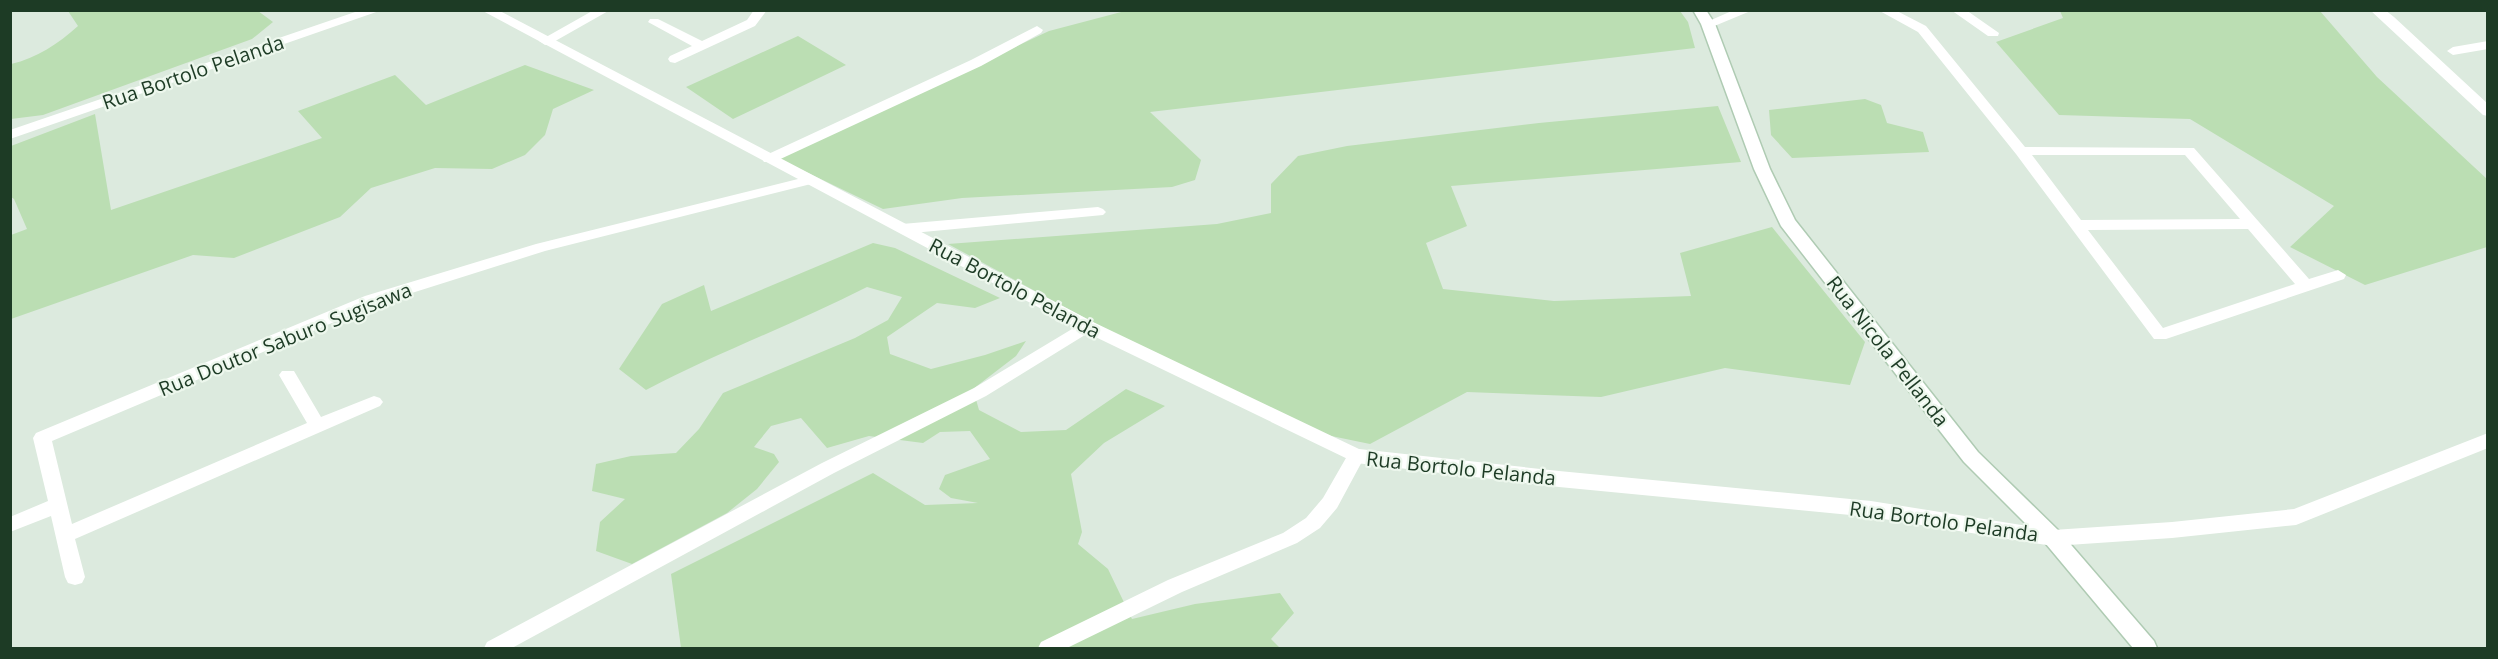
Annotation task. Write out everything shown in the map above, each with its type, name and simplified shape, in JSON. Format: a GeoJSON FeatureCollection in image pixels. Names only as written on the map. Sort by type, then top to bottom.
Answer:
{"type":"FeatureCollection","features":[{"type":"Feature","properties":{"kind":"street","name":"Rua Bortolo Pelanda"},"geometry":{"type":"LineString","coordinates":[[10,135],[376,10]]}},
{"type":"Feature","properties":{"kind":"street","name":"Rua Bortolo Pelanda"},"geometry":{"type":"LineString","coordinates":[[487,10],[1087,326],[1356,456],[1571,480],[1871,509],[2053,538],[2172,530],[2296,517],[2487,440]]}},
{"type":"Feature","properties":{"kind":"street"},"geometry":{"type":"LineString","coordinates":[[544,40],[604,10]]}},
{"type":"Feature","properties":{"kind":"street"},"geometry":{"type":"LineString","coordinates":[[675,59],[751,22],[761,10]]}},
{"type":"Feature","properties":{"kind":"street"},"geometry":{"type":"LineString","coordinates":[[1704,17],[1747,10]]}},
{"type":"Feature","properties":{"kind":"street"},"geometry":{"type":"LineString","coordinates":[[1957,10],[1993,33]]}},
{"type":"Feature","properties":{"kind":"street"},"geometry":{"type":"LineString","coordinates":[[2376,10],[2390,20],[2487,112]]}},
{"type":"Feature","properties":{"kind":"street"},"geometry":{"type":"LineString","coordinates":[[1890,12],[1922,29],[2021,151],[2160,335],[2338,275]]}},
{"type":"Feature","properties":{"kind":"street","name":"Rua Nicola Pellanda"},"geometry":{"type":"LineString","coordinates":[[1704,17],[1762,169],[1787,222],[1971,457],[2053,538],[2146,648]]}},
{"type":"Feature","properties":{"kind":"street"},"geometry":{"type":"LineString","coordinates":[[654,22],[702,46]]}},
{"type":"Feature","properties":{"kind":"street"},"geometry":{"type":"LineString","coordinates":[[769,159],[966,68],[1037,30]]}},
{"type":"Feature","properties":{"kind":"street"},"geometry":{"type":"LineString","coordinates":[[2452,51],[2487,45]]}},
{"type":"Feature","properties":{"kind":"street"},"geometry":{"type":"LineString","coordinates":[[2021,151],[2189,151],[2306,286]]}},
{"type":"Feature","properties":{"kind":"street","name":"Rua Doutor Saburo Sugisawa"},"geometry":{"type":"LineString","coordinates":[[75,577],[42,438],[371,300],[542,247],[810,180]]}},
{"type":"Feature","properties":{"kind":"street"},"geometry":{"type":"LineString","coordinates":[[902,229],[1098,212]]}},
{"type":"Feature","properties":{"kind":"street"},"geometry":{"type":"LineString","coordinates":[[2076,225],[2254,224]]}},
{"type":"Feature","properties":{"kind":"street"},"geometry":{"type":"LineString","coordinates":[[494,648],[828,468],[980,392],[1087,326]]}},
{"type":"Feature","properties":{"kind":"street"},"geometry":{"type":"LineString","coordinates":[[288,375],[317,425]]}},
{"type":"Feature","properties":{"kind":"street"},"geometry":{"type":"LineString","coordinates":[[65,535],[374,402]]}},
{"type":"Feature","properties":{"kind":"street"},"geometry":{"type":"LineString","coordinates":[[1048,648],[1175,586],[1290,538],[1313,523],[1330,504],[1356,456]]}},
{"type":"Feature","properties":{"kind":"street"},"geometry":{"type":"LineString","coordinates":[[10,525],[58,505]]}},
{"type":"Feature","properties":{"kind":"green space"},"geometry":{"type":"Polygon","coordinates":[[[68,11],[258,11],[273,22],[252,39],[43,115],[11,119],[11,64],[47,50],[78,26],[68,11]]]}},
{"type":"Feature","properties":{"kind":"green space"},"geometry":{"type":"Polygon","coordinates":[[[1125,11],[1680,11],[1688,22],[1695,48],[1150,112],[1201,160],[1195,180],[1172,187],[962,198],[883,209],[777,158],[1049,31],[1125,11]]]}},
{"type":"Feature","properties":{"kind":"green space"},"geometry":{"type":"Polygon","coordinates":[[[2060,11],[2320,11],[2377,77],[2487,179],[2487,247],[2365,285],[2290,247],[2334,206],[2190,119],[2059,115],[1996,42],[2063,18],[2060,11]]]}},
{"type":"Feature","properties":{"kind":"green space"},"geometry":{"type":"Polygon","coordinates":[[[798,36],[846,65],[733,119],[686,87],[798,36]]]}},
{"type":"Feature","properties":{"kind":"green space"},"geometry":{"type":"Polygon","coordinates":[[[525,65],[594,90],[553,109],[545,135],[525,155],[492,169],[435,168],[371,188],[340,217],[234,258],[193,255],[11,319],[11,235],[27,229],[11,197],[11,146],[95,114],[111,210],[322,138],[298,111],[395,75],[426,105],[525,65]]]}},
{"type":"Feature","properties":{"kind":"green space"},"geometry":{"type":"Polygon","coordinates":[[[1865,99],[1881,105],[1887,123],[1923,132],[1929,152],[1792,158],[1771,135],[1769,110],[1865,99]]]}},
{"type":"Feature","properties":{"kind":"green space"},"geometry":{"type":"Polygon","coordinates":[[[1718,106],[1741,162],[1451,186],[1467,226],[1426,243],[1443,289],[1554,301],[1691,296],[1680,253],[1772,227],[1865,342],[1850,385],[1725,368],[1601,397],[1467,392],[1370,444],[1312,432],[1139,347],[948,244],[1217,224],[1271,213],[1271,184],[1298,156],[1347,146],[1539,123],[1718,106]]]}},
{"type":"Feature","properties":{"kind":"green space"},"geometry":{"type":"Polygon","coordinates":[[[873,243],[895,248],[1000,298],[975,308],[937,303],[887,337],[890,354],[931,369],[985,355],[1026,341],[1016,356],[973,389],[979,410],[1021,432],[1066,430],[1126,389],[1165,406],[1104,443],[1071,474],[1082,532],[1078,544],[1108,569],[1132,619],[1195,604],[1280,593],[1294,613],[1271,639],[1280,648],[681,648],[671,574],[873,473],[925,505],[978,503],[951,498],[939,489],[945,475],[990,459],[970,431],[940,432],[923,443],[869,436],[827,448],[801,418],[771,426],[754,447],[774,454],[779,462],[757,489],[727,513],[632,564],[596,551],[600,522],[625,499],[592,491],[596,464],[631,456],[676,453],[699,429],[723,393],[855,338],[888,320],[902,297],[867,287],[646,390],[619,369],[662,304],[704,285],[711,311],[873,243]]]}}]}
